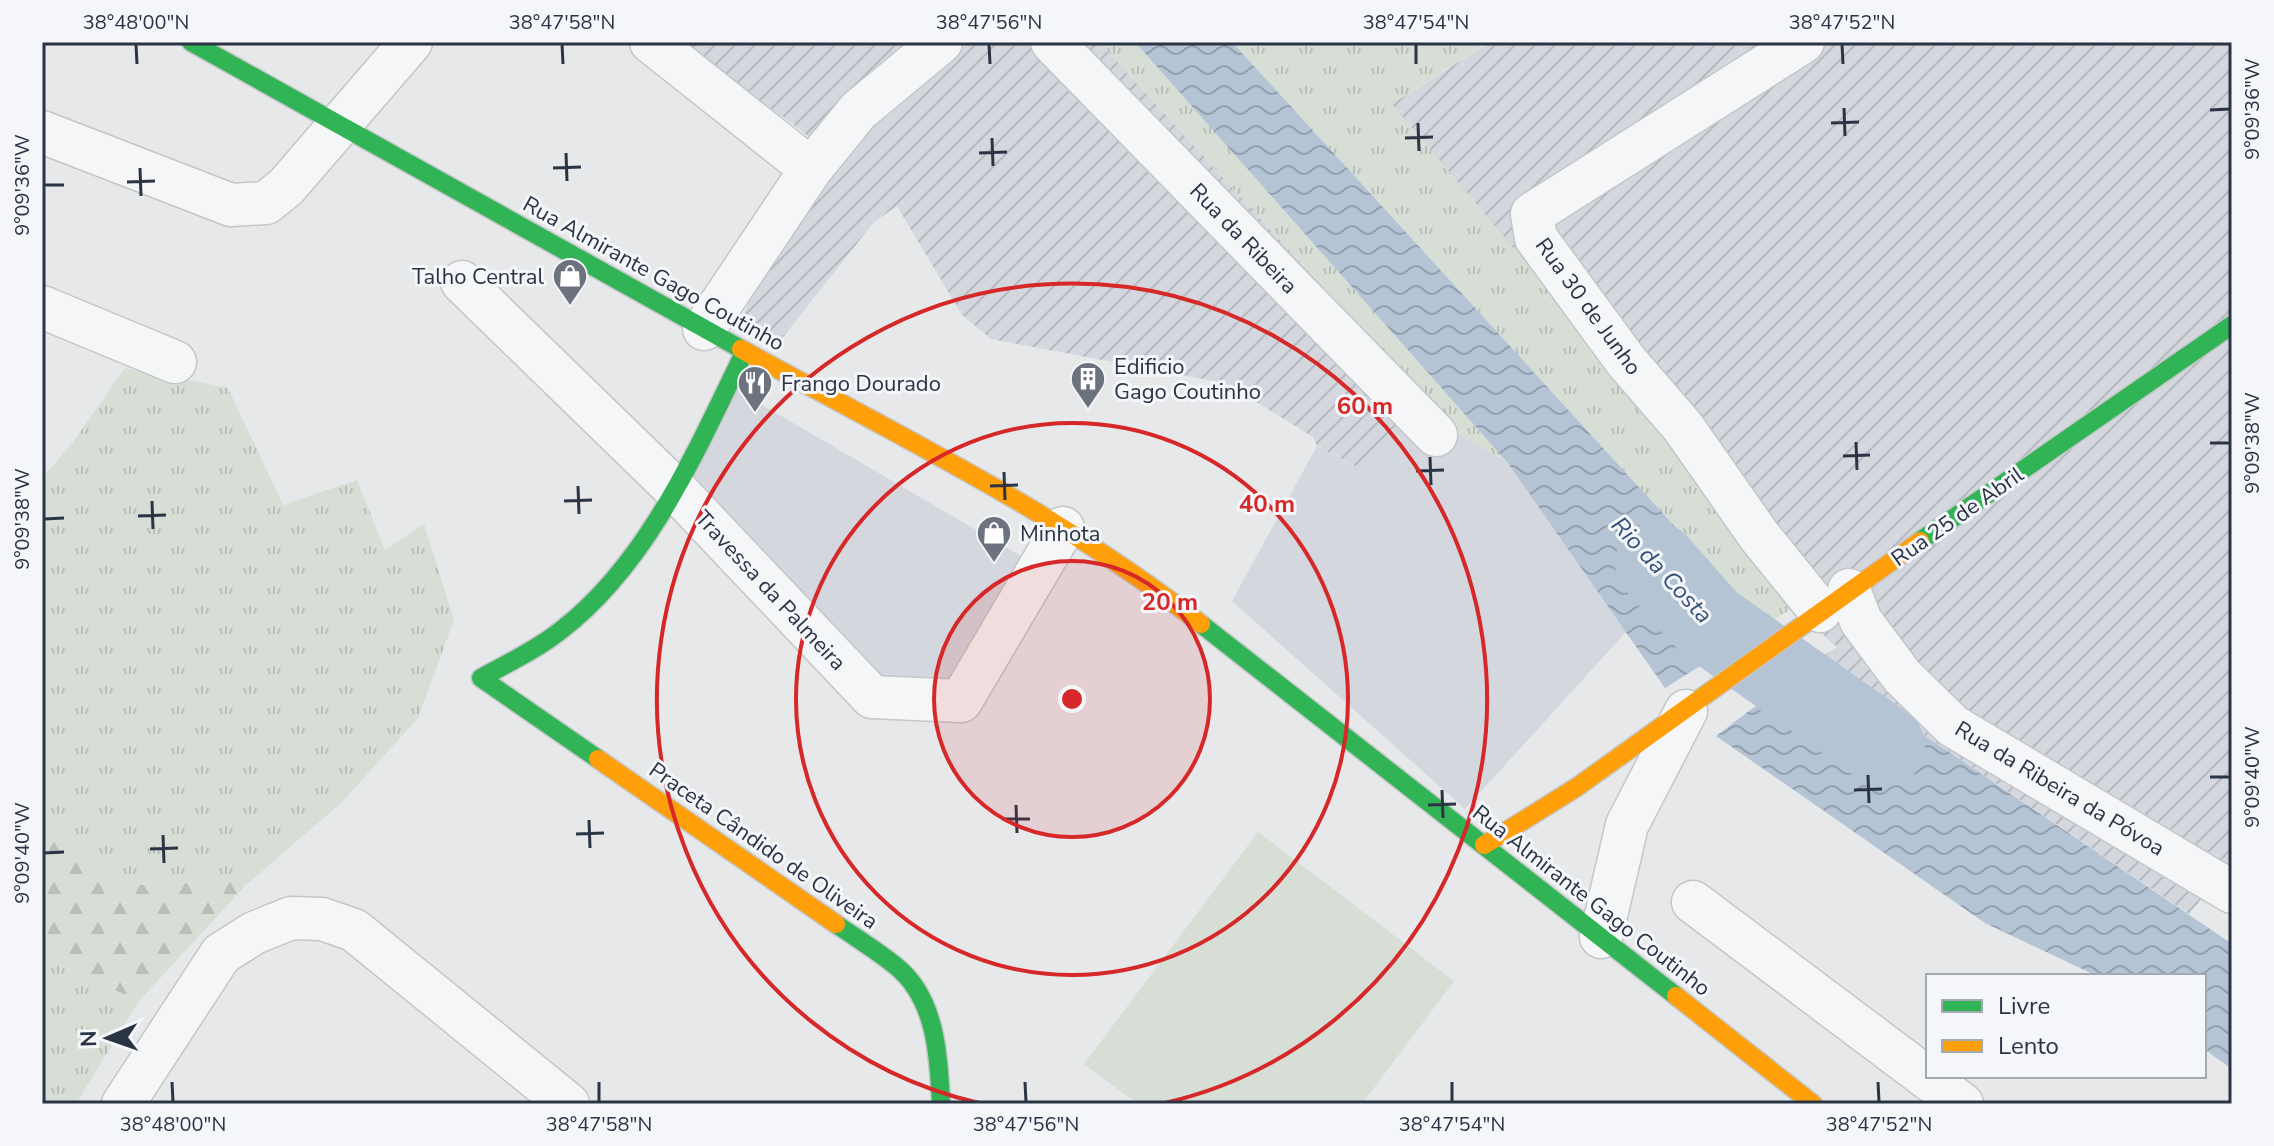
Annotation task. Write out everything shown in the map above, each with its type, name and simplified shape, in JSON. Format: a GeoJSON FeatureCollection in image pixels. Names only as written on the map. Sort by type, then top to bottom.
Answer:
{"type":"FeatureCollection","features":[{"type":"Feature","properties":{"kind":"main road","name":"Rua Almirante Gago Coutinho"},"geometry":{"type":"LineString","coordinates":[[191,42],[1063,528],[1177,602],[1813,1104]]}},
{"type":"Feature","properties":{"kind":"main road","name":"Rua 25 de Abril"},"geometry":{"type":"LineString","coordinates":[[1484,845],[1577,787],[1686,711],[1825,607],[2232,325]]}},
{"type":"Feature","properties":{"kind":"main road"},"geometry":{"type":"LineString","coordinates":[[676,490],[745,351]]}},
{"type":"Feature","properties":{"kind":"main road","name":"Praceta Cândido de Oliveira"},"geometry":{"type":"LineString","coordinates":[[676,490],[614,577],[568,624],[481,678],[899,968],[923,998],[939,1058],[941,1104]]}},
{"type":"Feature","properties":{"kind":"street"},"geometry":{"type":"LineString","coordinates":[[42,132],[231,205],[266,203],[286,187],[411,42]]}},
{"type":"Feature","properties":{"kind":"street"},"geometry":{"type":"LineString","coordinates":[[651,42],[811,169]]}},
{"type":"Feature","properties":{"kind":"street"},"geometry":{"type":"LineString","coordinates":[[704,329],[811,169],[858,111],[941,42]]}},
{"type":"Feature","properties":{"kind":"street","name":"Rua da Ribeira"},"geometry":{"type":"LineString","coordinates":[[1052,42],[1436,435]]}},
{"type":"Feature","properties":{"kind":"street","name":"Rua 30 de Junho"},"geometry":{"type":"LineString","coordinates":[[1803,42],[1532,214],[1536,238],[1825,607]]}},
{"type":"Feature","properties":{"kind":"street","name":"Travessa da Palmeira"},"geometry":{"type":"LineString","coordinates":[[462,282],[676,490],[872,697],[961,701],[1063,528]]}},
{"type":"Feature","properties":{"kind":"street"},"geometry":{"type":"LineString","coordinates":[[42,307],[175,362]]}},
{"type":"Feature","properties":{"kind":"street","name":"Rua da Ribeira da Póvoa"},"geometry":{"type":"LineString","coordinates":[[1825,607],[1861,621],[1902,676],[1953,726],[2232,892]]}},
{"type":"Feature","properties":{"kind":"street","name":"Rua 25 de Abril"},"geometry":{"type":"LineString","coordinates":[[1601,937],[1627,825],[1686,711]]}},
{"type":"Feature","properties":{"kind":"street"},"geometry":{"type":"LineString","coordinates":[[1693,902],[1926,1077]]}},
{"type":"Feature","properties":{"kind":"street"},"geometry":{"type":"LineString","coordinates":[[123,1104],[221,954],[254,933],[291,918],[322,919],[354,930],[568,1104]]}},
{"type":"Feature","properties":{"kind":"street"},"geometry":{"type":"LineString","coordinates":[[1927,1078],[1962,1104]]}},
{"type":"Feature","properties":{"kind":"shaded area"},"geometry":{"type":"Polygon","coordinates":[[[673,42],[1099,42],[1431,405],[1363,470],[1317,446],[1313,437],[1225,383],[991,339],[962,315],[897,206],[874,222],[779,342],[741,322],[768,255],[831,154],[782,116],[768,128],[673,42]]]}},
{"type":"Feature","properties":{"kind":"shaded area"},"geometry":{"type":"Polygon","coordinates":[[[1490,42],[2232,42],[2232,861],[2189,914],[1815,661],[1837,647],[1793,608],[1392,104],[1490,42]]]}},
{"type":"Feature","properties":{"kind":"shaded area"},"geometry":{"type":"Polygon","coordinates":[[[737,390],[1036,565],[952,690],[887,689],[687,480],[737,390]]]}},
{"type":"Feature","properties":{"kind":"shaded area"},"geometry":{"type":"Polygon","coordinates":[[[1431,405],[1458,434],[1507,462],[1626,632],[1465,809],[1232,601],[1317,446],[1363,470],[1431,405]]]}},
{"type":"Feature","properties":{"kind":"green space"},"geometry":{"type":"Polygon","coordinates":[[[1099,42],[1135,42],[1507,462],[1458,434],[1099,42]]]}},
{"type":"Feature","properties":{"kind":"green space"},"geometry":{"type":"Polygon","coordinates":[[[1232,42],[1488,42],[1392,104],[1635,392],[1793,608],[1765,625],[1232,42]]]}},
{"type":"Feature","properties":{"kind":"green space"},"geometry":{"type":"Polygon","coordinates":[[[125,368],[228,388],[283,505],[357,480],[385,550],[424,524],[454,620],[418,718],[342,802],[245,886],[232,874],[166,885],[128,882],[103,870],[80,853],[42,812],[42,478],[73,442],[125,368]]]}},
{"type":"Feature","properties":{"kind":"green space"},"geometry":{"type":"Polygon","coordinates":[[[42,812],[80,853],[103,870],[128,882],[166,885],[232,874],[245,886],[139,1001],[42,957],[42,812]]]}},
{"type":"Feature","properties":{"kind":"green space"},"geometry":{"type":"Polygon","coordinates":[[[1258,832],[1454,981],[1362,1104],[1138,1104],[1084,1064],[1258,832]]]}},
{"type":"Feature","properties":{"kind":"green space"},"geometry":{"type":"Polygon","coordinates":[[[42,957],[139,1001],[76,1104],[42,1104],[42,957]]]}},
{"type":"Feature","properties":{"kind":"water"},"geometry":{"type":"Polygon","coordinates":[[[1135,42],[1232,42],[1765,625],[1665,688],[1507,462],[1135,42]]]}},
{"type":"Feature","properties":{"kind":"water"},"geometry":{"type":"Polygon","coordinates":[[[1815,661],[2232,944],[2232,1069],[2206,1050],[2206,974],[2093,974],[1985,923],[1716,736],[1815,661]]]}},
{"type":"Feature","properties":{"kind":"waterway","name":"Rio da Costa"},"geometry":{"type":"LineString","coordinates":[[1656,563],[1709,623],[1884,746]]}},
{"type":"Feature","properties":{"kind":"traffic: fast"},"geometry":{"type":"LineString","coordinates":[[191,42],[741,349]]}},
{"type":"Feature","properties":{"kind":"traffic: fast"},"geometry":{"type":"LineString","coordinates":[[1920,541],[2232,325]]}},
{"type":"Feature","properties":{"kind":"traffic: fast"},"geometry":{"type":"LineString","coordinates":[[598,759],[481,678],[560,631],[592,603],[620,572],[645,538],[689,465],[745,351]]}},
{"type":"Feature","properties":{"kind":"traffic: fast"},"geometry":{"type":"LineString","coordinates":[[1201,624],[1676,996]]}},
{"type":"Feature","properties":{"kind":"traffic: fast"},"geometry":{"type":"LineString","coordinates":[[836,924],[897,967],[920,995],[933,1030],[941,1104]]}},
{"type":"Feature","properties":{"kind":"traffic: slow"},"geometry":{"type":"LineString","coordinates":[[741,349],[1035,511],[1147,584],[1201,624]]}},
{"type":"Feature","properties":{"kind":"traffic: slow"},"geometry":{"type":"LineString","coordinates":[[1484,845],[1577,787],[1920,541]]}},
{"type":"Feature","properties":{"kind":"traffic: slow"},"geometry":{"type":"LineString","coordinates":[[598,759],[836,924]]}},
{"type":"Feature","properties":{"kind":"traffic: slow"},"geometry":{"type":"LineString","coordinates":[[1676,996],[1813,1104]]}},
{"type":"Feature","properties":{"kind":"place","name":"Talho Central"},"geometry":{"type":"Point","coordinates":[570,307]}},
{"type":"Feature","properties":{"kind":"place","name":"Edificio Gago Coutinho"},"geometry":{"type":"Point","coordinates":[1088,410]}},
{"type":"Feature","properties":{"kind":"place","name":"Frango Dourado"},"geometry":{"type":"Point","coordinates":[755,414]}},
{"type":"Feature","properties":{"kind":"place","name":"Minhota"},"geometry":{"type":"Point","coordinates":[994,564]}}]}
